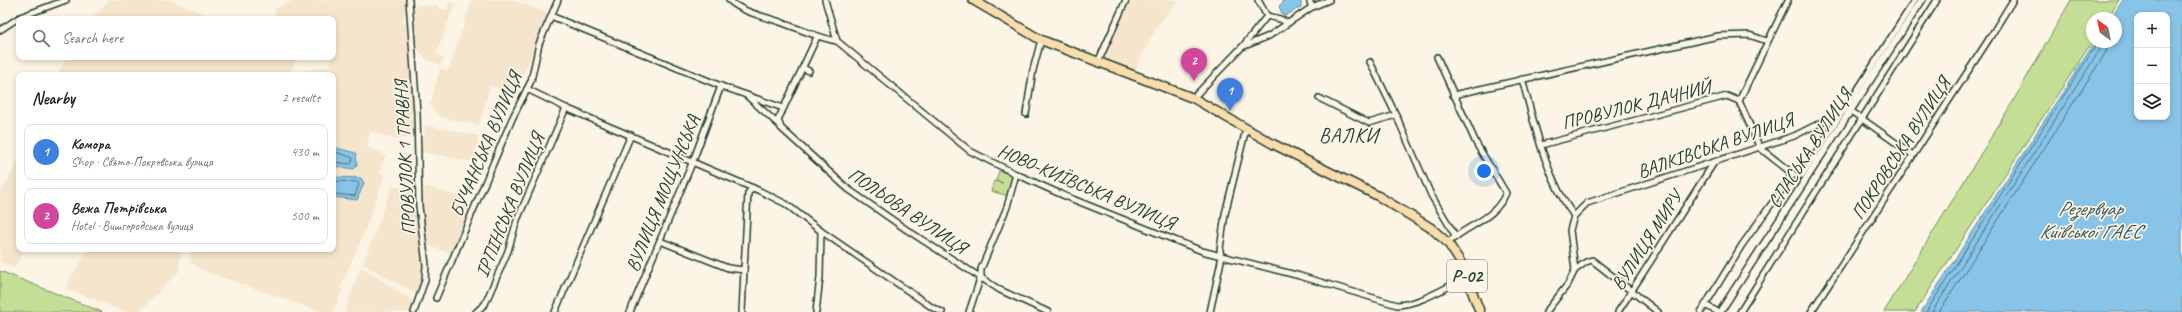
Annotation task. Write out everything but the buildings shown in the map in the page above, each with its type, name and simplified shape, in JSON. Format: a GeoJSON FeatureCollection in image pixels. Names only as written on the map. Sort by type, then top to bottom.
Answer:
{"type":"FeatureCollection","features":[{"type":"Feature","properties":{"kind":"main road","name":"Р-02"},"geometry":{"type":"LineString","coordinates":[[973,0],[1041,40],[1193,98],[1246,129],[1378,196],[1431,228],[1448,243],[1468,277],[1480,312]]}},
{"type":"Feature","properties":{"kind":"street"},"geometry":{"type":"LineString","coordinates":[[23,16],[66,0]]}},
{"type":"Feature","properties":{"kind":"street","name":"ПРОВУЛОК 1 ТРАВНЯ"},"geometry":{"type":"LineString","coordinates":[[409,0],[417,113],[419,206],[426,265],[425,280],[414,312]]}},
{"type":"Feature","properties":{"kind":"street","name":"БУЧАНСЬКА ВУЛИЦЯ"},"geometry":{"type":"LineString","coordinates":[[436,298],[512,119],[528,89],[540,44],[558,0]]}},
{"type":"Feature","properties":{"kind":"street","name":"НОВО-КИЇВСЬКА ВУЛИЦЯ"},"geometry":{"type":"LineString","coordinates":[[729,0],[742,9],[789,25],[817,37],[837,41],[970,151],[1065,196],[1202,251],[1300,276],[1397,305],[1407,305],[1468,277]]}},
{"type":"Feature","properties":{"kind":"street"},"geometry":{"type":"LineString","coordinates":[[825,0],[837,41]]}},
{"type":"Feature","properties":{"kind":"street"},"geometry":{"type":"LineString","coordinates":[[1098,62],[1126,0]]}},
{"type":"Feature","properties":{"kind":"street"},"geometry":{"type":"LineString","coordinates":[[1258,0],[1267,16]]}},
{"type":"Feature","properties":{"kind":"street"},"geometry":{"type":"LineString","coordinates":[[1309,0],[1312,7]]}},
{"type":"Feature","properties":{"kind":"street"},"geometry":{"type":"LineString","coordinates":[[1242,46],[1269,36],[1312,7],[1329,0]]}},
{"type":"Feature","properties":{"kind":"street"},"geometry":{"type":"LineString","coordinates":[[1788,0],[1739,102],[1760,148],[1797,176],[1802,175],[1816,160],[1844,111],[1901,27],[1915,0]]}},
{"type":"Feature","properties":{"kind":"street","name":"СПАСЬКА ВУЛИЦЯ"},"geometry":{"type":"LineString","coordinates":[[1719,312],[1816,160],[1851,111],[1901,27],[1922,0]]}},
{"type":"Feature","properties":{"kind":"street","name":"СПАСЬКА ВУЛИЦЯ"},"geometry":{"type":"LineString","coordinates":[[1740,312],[1937,0]]}},
{"type":"Feature","properties":{"kind":"street","name":"ПОКРОВСЬКА ВУЛИЦЯ"},"geometry":{"type":"LineString","coordinates":[[1811,312],[1989,39],[2012,0]]}},
{"type":"Feature","properties":{"kind":"street"},"geometry":{"type":"LineString","coordinates":[[551,16],[721,86],[783,108]]}},
{"type":"Feature","properties":{"kind":"street"},"geometry":{"type":"LineString","coordinates":[[1267,16],[1280,18],[1288,23]]}},
{"type":"Feature","properties":{"kind":"street"},"geometry":{"type":"LineString","coordinates":[[1193,98],[1242,46],[1267,16]]}},
{"type":"Feature","properties":{"kind":"street"},"geometry":{"type":"LineString","coordinates":[[0,30],[16,20]]}},
{"type":"Feature","properties":{"kind":"street"},"geometry":{"type":"LineString","coordinates":[[1453,95],[1718,36],[1749,35],[1767,41]]}},
{"type":"Feature","properties":{"kind":"street"},"geometry":{"type":"LineString","coordinates":[[778,124],[783,108],[817,37]]}},
{"type":"Feature","properties":{"kind":"street"},"geometry":{"type":"LineString","coordinates":[[1026,114],[1033,70],[1041,40]]}},
{"type":"Feature","properties":{"kind":"street"},"geometry":{"type":"LineString","coordinates":[[1437,57],[1476,143],[1506,193],[1502,200],[1487,216],[1448,243]]}},
{"type":"Feature","properties":{"kind":"street"},"geometry":{"type":"LineString","coordinates":[[1370,62],[1396,115],[1431,195],[1456,237]]}},
{"type":"Feature","properties":{"kind":"street"},"geometry":{"type":"LineString","coordinates":[[803,68],[809,71]]}},
{"type":"Feature","properties":{"kind":"street"},"geometry":{"type":"LineString","coordinates":[[1522,79],[1541,145],[1559,191],[1574,216],[1570,230],[1576,270]]}},
{"type":"Feature","properties":{"kind":"street","name":"ВУЛИЦЯ МОЩУНСЬКА"},"geometry":{"type":"LineString","coordinates":[[630,312],[693,161],[721,86]]}},
{"type":"Feature","properties":{"kind":"street"},"geometry":{"type":"LineString","coordinates":[[528,89],[566,108],[693,161],[786,204],[933,308],[942,312]]}},
{"type":"Feature","properties":{"kind":"street","name":"ПОЛЬОВА ВУЛИЦЯ"},"geometry":{"type":"LineString","coordinates":[[744,93],[848,189],[907,230],[981,276],[1000,290],[1048,312]]}},
{"type":"Feature","properties":{"kind":"street","name":"ПРОВУЛОК ДАЧНИЙ"},"geometry":{"type":"LineString","coordinates":[[1541,145],[1727,96],[1739,102]]}},
{"type":"Feature","properties":{"kind":"street"},"geometry":{"type":"LineString","coordinates":[[1319,98],[1369,123],[1396,115]]}},
{"type":"Feature","properties":{"kind":"street","name":"ІРПІНСЬКА ВУЛИЦЯ"},"geometry":{"type":"LineString","coordinates":[[476,312],[484,304],[508,250],[517,220],[566,108]]}},
{"type":"Feature","properties":{"kind":"street","name":"ВАЛКІВСЬКА ВУЛИЦЯ"},"geometry":{"type":"LineString","coordinates":[[1574,216],[1587,204],[1713,164],[1794,136],[1844,111]]}},
{"type":"Feature","properties":{"kind":"street"},"geometry":{"type":"LineString","coordinates":[[1851,111],[1913,155]]}},
{"type":"Feature","properties":{"kind":"street"},"geometry":{"type":"LineString","coordinates":[[1210,312],[1221,257],[1220,249],[1225,214],[1246,129]]}},
{"type":"Feature","properties":{"kind":"street"},"geometry":{"type":"LineString","coordinates":[[555,312],[630,135]]}},
{"type":"Feature","properties":{"kind":"street","name":"ВУЛИЦЯ МИРУ"},"geometry":{"type":"LineString","coordinates":[[1618,312],[1713,164]]}},
{"type":"Feature","properties":{"kind":"street"},"geometry":{"type":"LineString","coordinates":[[969,312],[981,276],[981,269],[1007,207],[1016,174]]}},
{"type":"Feature","properties":{"kind":"street"},"geometry":{"type":"LineString","coordinates":[[1701,312],[1742,245],[1793,174]]}},
{"type":"Feature","properties":{"kind":"street"},"geometry":{"type":"LineString","coordinates":[[742,312],[748,193],[753,188]]}},
{"type":"Feature","properties":{"kind":"street"},"geometry":{"type":"LineString","coordinates":[[816,312],[820,277],[821,230]]}},
{"type":"Feature","properties":{"kind":"street"},"geometry":{"type":"LineString","coordinates":[[660,241],[728,268],[744,270]]}},
{"type":"Feature","properties":{"kind":"street"},"geometry":{"type":"LineString","coordinates":[[1546,312],[1568,284],[1576,270],[1592,260],[1658,312]]}},
{"type":"Feature","properties":{"kind":"street"},"geometry":{"type":"LineString","coordinates":[[1705,305],[1719,312]]}},
{"type":"Feature","properties":{"kind":"shaded area"},"geometry":{"type":"Polygon","coordinates":[[[109,0],[169,0],[209,16],[94,16],[109,0]]]}},
{"type":"Feature","properties":{"kind":"shaded area"},"geometry":{"type":"Polygon","coordinates":[[[294,0],[405,0],[406,11],[402,22],[409,23],[415,136],[396,140],[370,131],[367,147],[386,155],[379,173],[385,175],[364,233],[340,288],[343,289],[333,312],[322,312],[201,270],[190,262],[192,252],[336,252],[336,72],[301,72],[330,67],[330,60],[336,60],[336,16],[277,16],[274,9],[294,0]]]}},
{"type":"Feature","properties":{"kind":"shaded area"},"geometry":{"type":"Polygon","coordinates":[[[472,0],[512,0],[550,14],[514,94],[490,86],[479,125],[440,117],[430,105],[440,68],[448,71],[472,0]]]}},
{"type":"Feature","properties":{"kind":"shaded area"},"geometry":{"type":"Polygon","coordinates":[[[1131,0],[1179,0],[1157,26],[1135,70],[1102,58],[1131,0]]]}},
{"type":"Feature","properties":{"kind":"shaded area"},"geometry":{"type":"Polygon","coordinates":[[[449,3],[455,4],[436,54],[444,58],[441,65],[427,60],[418,50],[414,8],[418,5],[437,6],[439,9],[447,10],[449,3]]]}},
{"type":"Feature","properties":{"kind":"shaded area"},"geometry":{"type":"Polygon","coordinates":[[[65,60],[296,60],[291,72],[59,72],[65,60]]]}},
{"type":"Feature","properties":{"kind":"shaded area"},"geometry":{"type":"Polygon","coordinates":[[[425,125],[479,136],[473,162],[422,152],[425,125]]]}},
{"type":"Feature","properties":{"kind":"shaded area"},"geometry":{"type":"Polygon","coordinates":[[[16,165],[16,252],[23,252],[14,268],[0,262],[0,193],[16,165]]]}},
{"type":"Feature","properties":{"kind":"shaded area"},"geometry":{"type":"Polygon","coordinates":[[[392,186],[417,189],[423,266],[417,294],[363,264],[392,186]]]}},
{"type":"Feature","properties":{"kind":"shaded area"},"geometry":{"type":"Polygon","coordinates":[[[425,186],[464,198],[462,202],[471,207],[451,253],[428,246],[422,207],[425,186]]]}},
{"type":"Feature","properties":{"kind":"shaded area"},"geometry":{"type":"Polygon","coordinates":[[[86,252],[181,252],[179,271],[139,312],[125,312],[65,288],[86,252]]]}},
{"type":"Feature","properties":{"kind":"shaded area"},"geometry":{"type":"Polygon","coordinates":[[[361,267],[415,302],[411,312],[344,312],[361,267]]]}},
{"type":"Feature","properties":{"kind":"green space"},"geometry":{"type":"Polygon","coordinates":[[[2071,0],[2119,0],[2112,12],[2086,12],[2086,48],[2088,48],[1915,312],[1884,312],[2012,103],[2071,0]]]}},
{"type":"Feature","properties":{"kind":"green space"},"geometry":{"type":"Polygon","coordinates":[[[999,171],[1014,175],[1008,196],[991,191],[994,181],[1003,183],[996,180],[999,171]]]}},
{"type":"Feature","properties":{"kind":"green space"},"geometry":{"type":"Polygon","coordinates":[[[0,271],[102,312],[0,312],[0,271]]]}},
{"type":"Feature","properties":{"kind":"water"},"geometry":{"type":"Polygon","coordinates":[[[1285,0],[1301,0],[1301,7],[1285,16],[1282,14],[1279,6],[1285,0]]]}},
{"type":"Feature","properties":{"kind":"water","name":"Резервуар Київської ГАЕС"},"geometry":{"type":"Polygon","coordinates":[[[2123,0],[2182,0],[2182,312],[1921,312],[2091,48],[2122,48],[2122,12],[2115,12],[2123,0]]]}},
{"type":"Feature","properties":{"kind":"water"},"geometry":{"type":"Polygon","coordinates":[[[336,148],[356,153],[357,165],[354,169],[336,166],[336,148]]]}},
{"type":"Feature","properties":{"kind":"water"},"geometry":{"type":"Polygon","coordinates":[[[336,177],[361,178],[364,183],[357,200],[336,197],[336,177]]]}},
{"type":"Feature","properties":{"kind":"place","name":"Вежа Петрівська"},"geometry":{"type":"Point","coordinates":[1194,81]}},
{"type":"Feature","properties":{"kind":"place","name":"Комора"},"geometry":{"type":"Point","coordinates":[1230,111]}},
{"type":"Feature","properties":{"kind":"district","name":"ВАЛКИ"},"geometry":{"type":"Point","coordinates":[1349,135]}}]}
